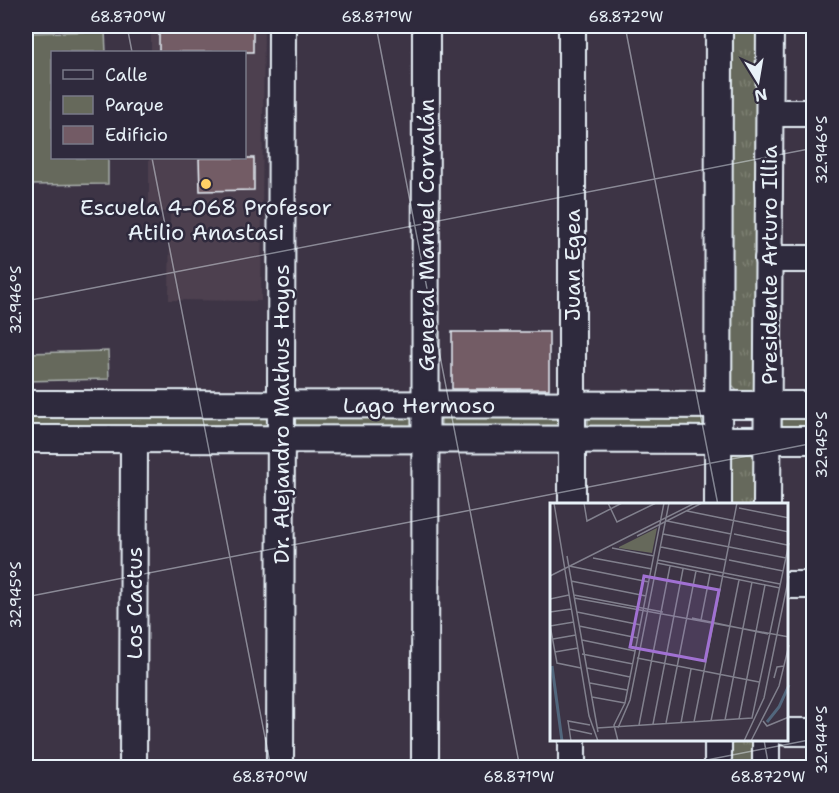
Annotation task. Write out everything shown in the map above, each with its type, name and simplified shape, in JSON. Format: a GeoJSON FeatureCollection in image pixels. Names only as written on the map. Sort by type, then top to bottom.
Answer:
{"type":"FeatureCollection","features":[{"type":"Feature","properties":{"kind":"street","name":"Dr. Alejandro Mathus Hoyos"},"geometry":{"type":"LineString","coordinates":[[280,768],[282,26]]}},
{"type":"Feature","properties":{"kind":"street","name":"General Manuel Corvalán"},"geometry":{"type":"LineString","coordinates":[[425,768],[426,26]]}},
{"type":"Feature","properties":{"kind":"street","name":"Juan Egea"},"geometry":{"type":"LineString","coordinates":[[572,26],[572,503]]}},
{"type":"Feature","properties":{"kind":"street"},"geometry":{"type":"LineString","coordinates":[[718,503],[719,26]]}},
{"type":"Feature","properties":{"kind":"street","name":"Presidente Arturo Illia"},"geometry":{"type":"LineString","coordinates":[[767,503],[770,26]]}},
{"type":"Feature","properties":{"kind":"street"},"geometry":{"type":"LineString","coordinates":[[770,113],[813,113]]}},
{"type":"Feature","properties":{"kind":"street"},"geometry":{"type":"LineString","coordinates":[[768,259],[813,259]]}},
{"type":"Feature","properties":{"kind":"street","name":"Lago Hermoso"},"geometry":{"type":"LineString","coordinates":[[26,404],[813,405]]}},
{"type":"Feature","properties":{"kind":"street","name":"Lago Hermoso"},"geometry":{"type":"LineString","coordinates":[[26,439],[813,440]]}},
{"type":"Feature","properties":{"kind":"street","name":"Los Cactus"},"geometry":{"type":"LineString","coordinates":[[133,768],[134,439]]}},
{"type":"Feature","properties":{"kind":"street"},"geometry":{"type":"LineString","coordinates":[[788,585],[813,585]]}},
{"type":"Feature","properties":{"kind":"street"},"geometry":{"type":"LineString","coordinates":[[788,732],[813,732]]}},
{"type":"Feature","properties":{"kind":"street"},"geometry":{"type":"LineString","coordinates":[[572,742],[572,768]]}},
{"type":"Feature","properties":{"kind":"street"},"geometry":{"type":"LineString","coordinates":[[718,742],[718,768]]}},
{"type":"Feature","properties":{"kind":"street"},"geometry":{"type":"LineString","coordinates":[[766,742],[766,768]]}},
{"type":"Feature","properties":{"kind":"shaded area","name":"Escuela 4-068 Profesor Atilio Anastasi"},"geometry":{"type":"Polygon","coordinates":[[[151,26],[264,26],[261,301],[169,300],[170,212],[149,211],[149,159],[246,159],[246,51],[151,51],[151,26]]]}},
{"type":"Feature","properties":{"kind":"green space"},"geometry":{"type":"Polygon","coordinates":[[[731,26],[758,26],[758,384],[750,393],[739,393],[731,385],[731,26]]]}},
{"type":"Feature","properties":{"kind":"green space"},"geometry":{"type":"Polygon","coordinates":[[[105,31],[106,51],[51,51],[51,159],[108,159],[108,184],[29,185],[27,33],[105,31]]]}},
{"type":"Feature","properties":{"kind":"green space"},"geometry":{"type":"Polygon","coordinates":[[[108,351],[109,379],[26,381],[26,353],[108,351]]]}},
{"type":"Feature","properties":{"kind":"green space"},"geometry":{"type":"Polygon","coordinates":[[[26,416],[269,417],[269,427],[26,426],[26,416]]]}},
{"type":"Feature","properties":{"kind":"green space"},"geometry":{"type":"Polygon","coordinates":[[[704,416],[704,426],[588,427],[588,417],[704,416]]]}},
{"type":"Feature","properties":{"kind":"green space"},"geometry":{"type":"Polygon","coordinates":[[[441,417],[558,417],[558,427],[441,428],[441,417]]]}},
{"type":"Feature","properties":{"kind":"green space"},"geometry":{"type":"Polygon","coordinates":[[[295,418],[414,418],[414,427],[295,426],[295,418]]]}},
{"type":"Feature","properties":{"kind":"green space"},"geometry":{"type":"Polygon","coordinates":[[[782,418],[813,418],[813,427],[782,427],[782,418]]]}},
{"type":"Feature","properties":{"kind":"green space"},"geometry":{"type":"Polygon","coordinates":[[[751,450],[756,454],[758,503],[730,503],[731,456],[734,451],[751,450]]]}},
{"type":"Feature","properties":{"kind":"green space"},"geometry":{"type":"Polygon","coordinates":[[[729,742],[757,742],[757,767],[728,768],[729,742]]]}},
{"type":"Feature","properties":{"kind":"building"},"geometry":{"type":"Polygon","coordinates":[[[159,26],[253,26],[253,52],[159,51],[159,26]]]}},
{"type":"Feature","properties":{"kind":"building"},"geometry":{"type":"Polygon","coordinates":[[[254,158],[254,190],[200,191],[199,159],[254,158]]]}},
{"type":"Feature","properties":{"kind":"building"},"geometry":{"type":"Polygon","coordinates":[[[452,332],[549,332],[549,389],[452,389],[452,332]]]}},
{"type":"Feature","properties":{"kind":"place","name":"Escuela 4-068 Profesor Atilio Anastasi"},"geometry":{"type":"Point","coordinates":[206,184]}}]}
